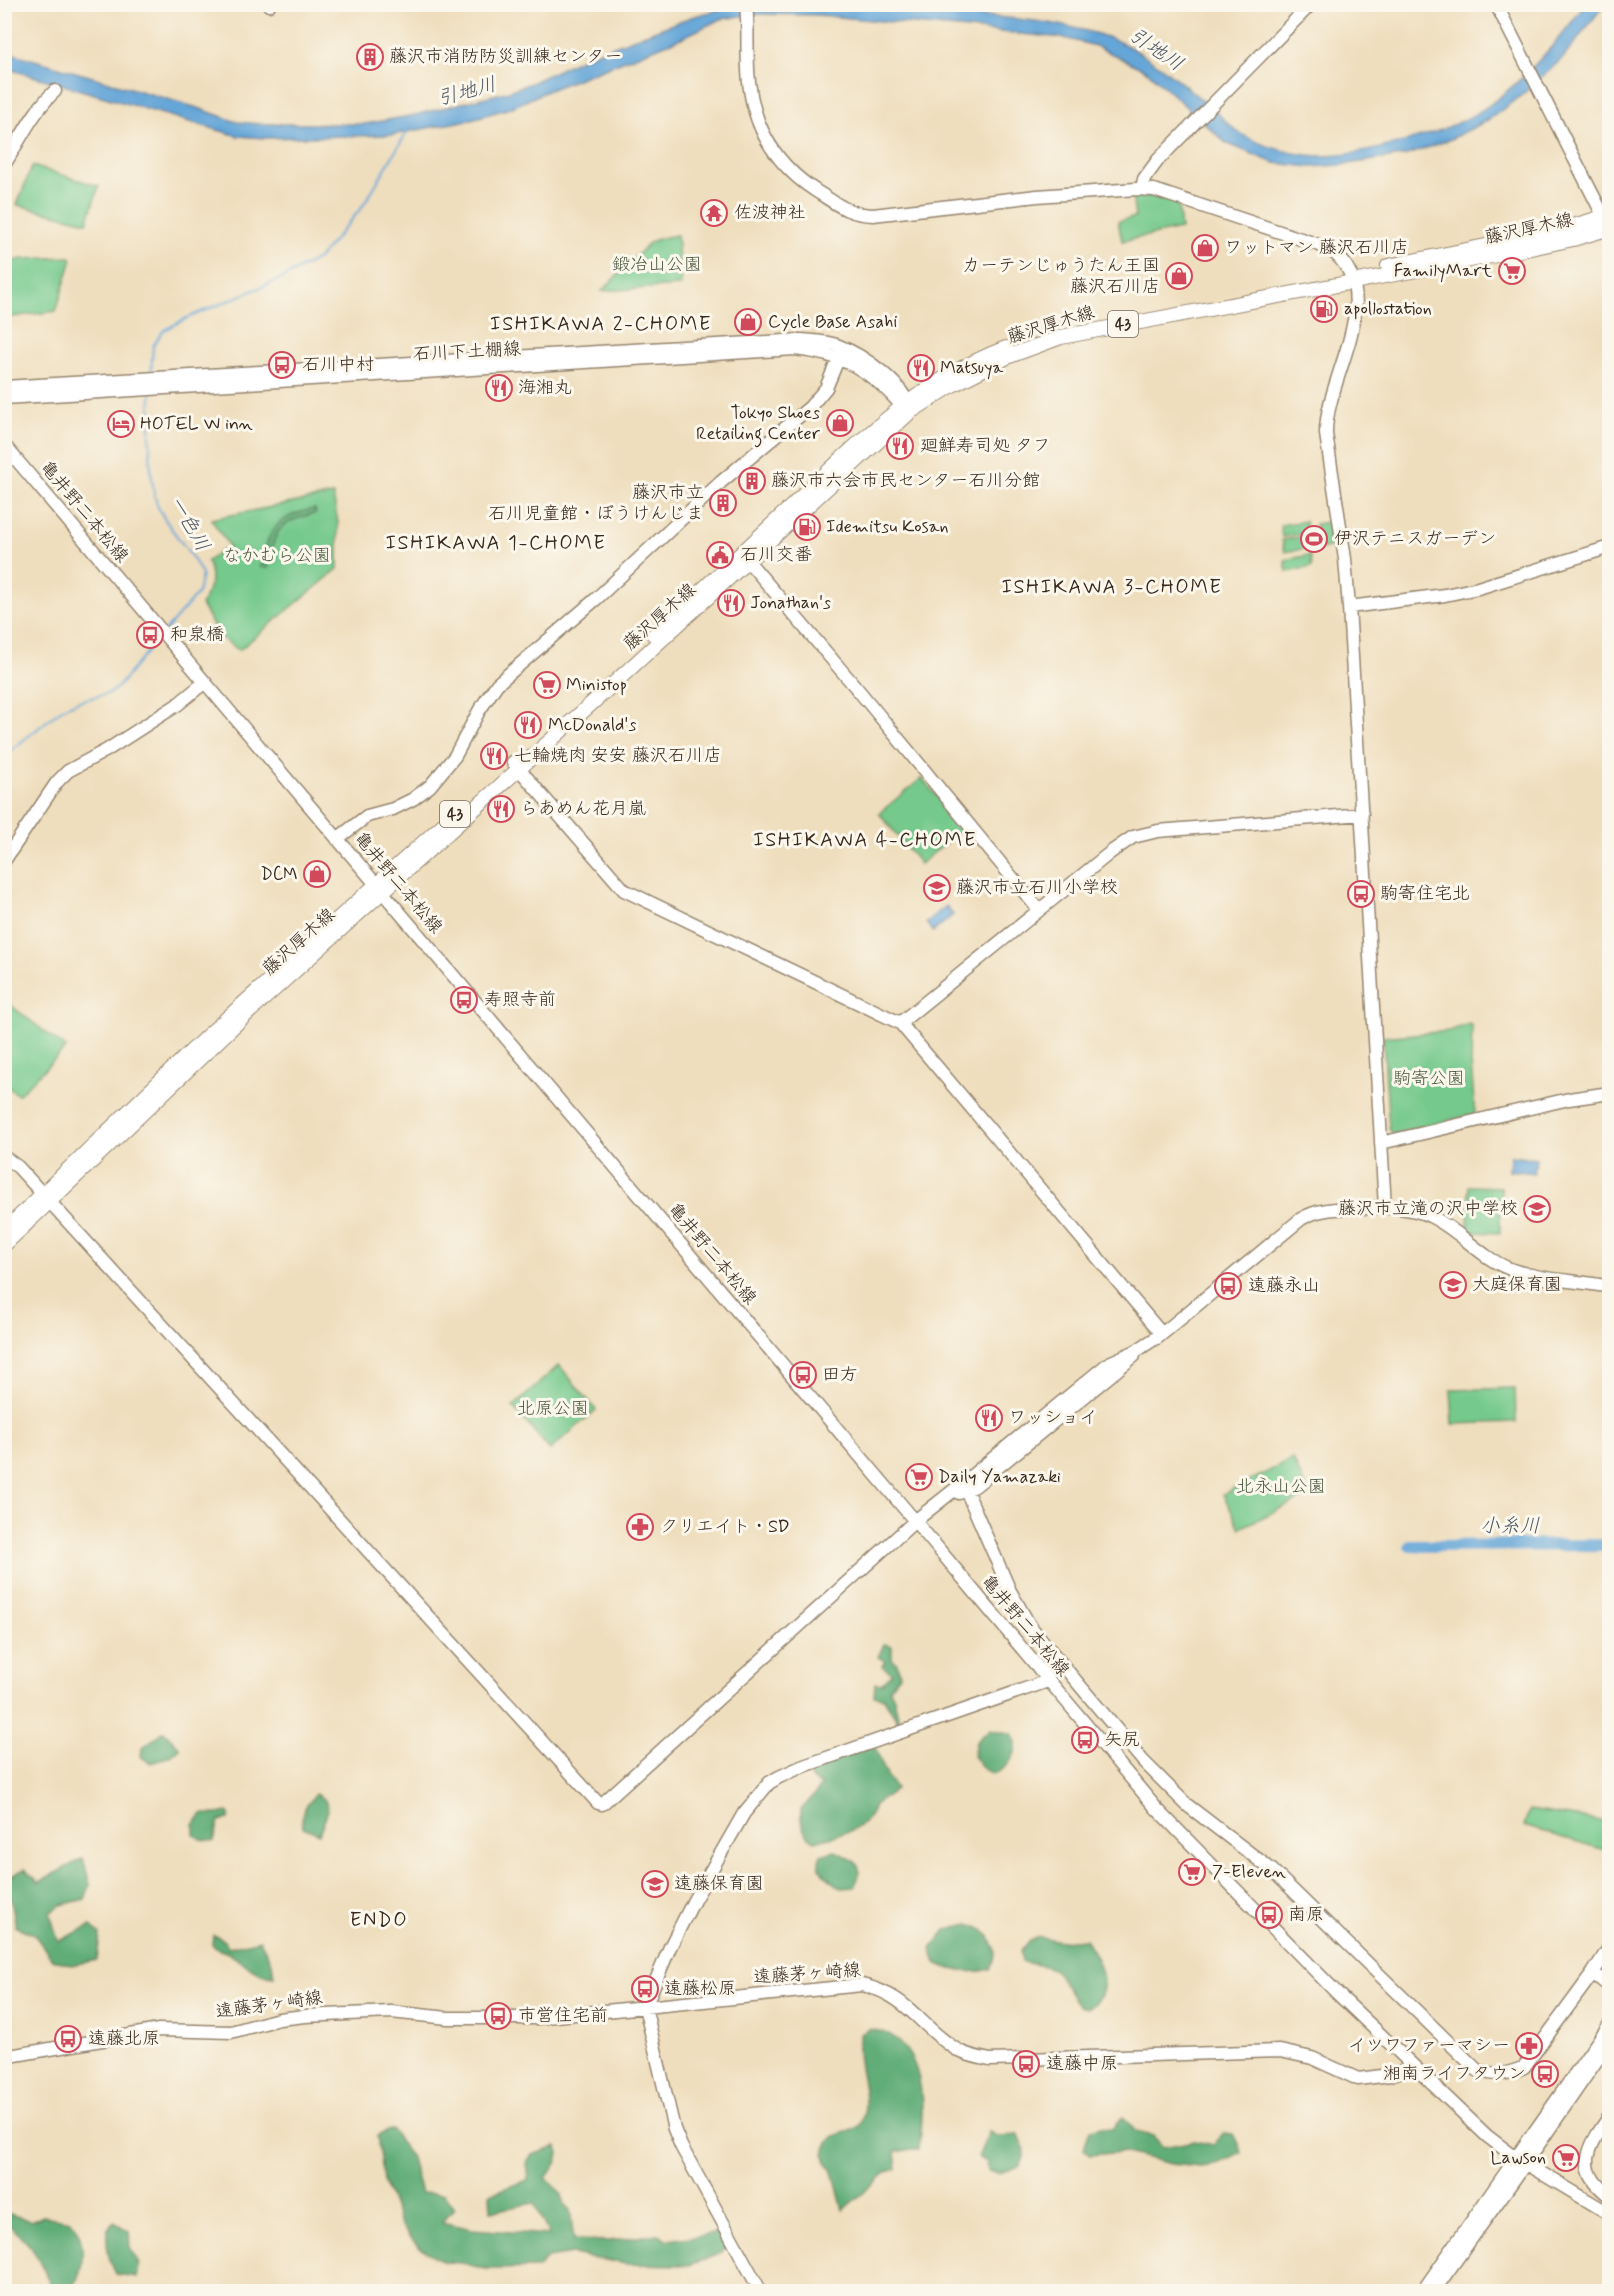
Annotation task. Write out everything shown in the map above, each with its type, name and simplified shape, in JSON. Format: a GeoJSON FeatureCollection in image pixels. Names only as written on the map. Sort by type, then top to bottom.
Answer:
{"type":"FeatureCollection","features":[{"type":"Feature","properties":{"kind":"main road","name":"藤沢厚木線"},"geometry":{"type":"LineString","coordinates":[[4,1245],[46,1198],[212,1032],[516,766],[605,680],[745,557],[852,449],[907,406],[973,362],[1058,330],[1114,317],[1553,244],[1609,223]]}},
{"type":"Feature","properties":{"kind":"main road","name":"藤沢厚木線"},"geometry":{"type":"LineString","coordinates":[[4,1231],[46,1198]]}},
{"type":"Feature","properties":{"kind":"street"},"geometry":{"type":"LineString","coordinates":[[746,4],[748,80],[753,111],[762,133],[774,153],[794,174],[850,212],[880,214],[999,200],[1142,189],[1171,195],[1328,248],[1337,254],[1351,278],[1356,306],[1355,322],[1326,428],[1349,607],[1385,1207]]}},
{"type":"Feature","properties":{"kind":"street"},"geometry":{"type":"LineString","coordinates":[[1142,189],[1144,179],[1158,160],[1311,4]]}},
{"type":"Feature","properties":{"kind":"street"},"geometry":{"type":"LineString","coordinates":[[1496,4],[1609,223]]}},
{"type":"Feature","properties":{"kind":"street"},"geometry":{"type":"LineString","coordinates":[[4,165],[40,108],[55,91]]}},
{"type":"Feature","properties":{"kind":"street","name":"石川下土棚線"},"geometry":{"type":"LineString","coordinates":[[4,398],[160,382],[801,340],[838,345],[866,360],[888,377],[907,406]]}},
{"type":"Feature","properties":{"kind":"street","name":"石川下土棚線"},"geometry":{"type":"LineString","coordinates":[[160,382],[317,380],[464,368],[541,366],[777,349],[817,351],[839,357],[857,365],[907,406]]}},
{"type":"Feature","properties":{"kind":"street"},"geometry":{"type":"LineString","coordinates":[[337,839],[367,816],[393,809],[430,786],[455,756],[478,711],[497,684],[596,599],[721,482],[810,407],[825,388],[839,357]]}},
{"type":"Feature","properties":{"kind":"street","name":"石川下土棚線"},"geometry":{"type":"LineString","coordinates":[[4,387],[139,384]]}},
{"type":"Feature","properties":{"kind":"street","name":"亀井野二本松線"},"geometry":{"type":"LineString","coordinates":[[4,445],[1163,1816],[1413,2067]]}},
{"type":"Feature","properties":{"kind":"street"},"geometry":{"type":"LineString","coordinates":[[1349,607],[1445,595],[1478,588],[1610,547]]}},
{"type":"Feature","properties":{"kind":"street"},"geometry":{"type":"LineString","coordinates":[[745,557],[859,691],[1039,910]]}},
{"type":"Feature","properties":{"kind":"street"},"geometry":{"type":"LineString","coordinates":[[4,861],[57,782],[68,771],[107,750],[177,705],[205,682]]}},
{"type":"Feature","properties":{"kind":"street"},"geometry":{"type":"LineString","coordinates":[[516,766],[624,890],[900,1023],[1162,1334]]}},
{"type":"Feature","properties":{"kind":"street"},"geometry":{"type":"LineString","coordinates":[[900,1023],[1125,842],[1144,834],[1193,827],[1362,814]]}},
{"type":"Feature","properties":{"kind":"street"},"geometry":{"type":"LineString","coordinates":[[1381,1143],[1569,1099],[1610,1093]]}},
{"type":"Feature","properties":{"kind":"street"},"geometry":{"type":"LineString","coordinates":[[4,1157],[18,1167],[598,1803],[602,1803],[915,1521],[965,1487],[1109,1363],[1136,1351],[1162,1334],[1310,1213],[1325,1209],[1399,1207],[1432,1217],[1492,1262],[1535,1276],[1610,1287]]}},
{"type":"Feature","properties":{"kind":"street"},"geometry":{"type":"LineString","coordinates":[[965,1487],[1010,1591],[1030,1626],[1143,1761],[1187,1805],[1272,1870],[1477,2070],[1498,2075],[1510,2074],[1524,2067],[1610,1946]]}},
{"type":"Feature","properties":{"kind":"street"},"geometry":{"type":"LineString","coordinates":[[761,2292],[681,2146],[674,2129],[645,2007],[670,1947],[744,1813],[769,1783],[801,1767],[1048,1681]]}},
{"type":"Feature","properties":{"kind":"street"},"geometry":{"type":"LineString","coordinates":[[1593,1973],[1610,1987]]}},
{"type":"Feature","properties":{"kind":"street","name":"遠藤茅ヶ崎線"},"geometry":{"type":"LineString","coordinates":[[4,2057],[159,2030],[231,2032],[279,2019],[305,2016],[391,2012],[448,2018],[536,2019],[862,1985],[880,1989],[900,2000],[948,2044],[961,2052],[990,2060],[1280,2051],[1312,2058],[1358,2079],[1390,2075],[1413,2067]]}},
{"type":"Feature","properties":{"kind":"street"},"geometry":{"type":"LineString","coordinates":[[1433,2292],[1605,2039],[1610,2024]]}},
{"type":"Feature","properties":{"kind":"street"},"geometry":{"type":"LineString","coordinates":[[1422,2292],[1520,2161],[1570,2080],[1605,2039]]}},
{"type":"Feature","properties":{"kind":"street"},"geometry":{"type":"LineString","coordinates":[[1413,2067],[1487,2136],[1520,2161],[1610,2214]]}},
{"type":"Feature","properties":{"kind":"street"},"geometry":{"type":"LineString","coordinates":[[1610,2116],[1592,2142],[1588,2162],[1595,2182],[1610,2196]]}},
{"type":"Feature","properties":{"kind":"green space"},"geometry":{"type":"Polygon","coordinates":[[[32,166],[99,186],[87,222],[17,205],[32,166]]]}},
{"type":"Feature","properties":{"kind":"green space"},"geometry":{"type":"Polygon","coordinates":[[[1132,195],[1151,196],[1178,203],[1181,229],[1122,241],[1118,221],[1135,217],[1132,195]]]}},
{"type":"Feature","properties":{"kind":"green space","name":"鍛冶山公園"},"geometry":{"type":"Polygon","coordinates":[[[677,235],[681,286],[602,291],[649,243],[677,235]]]}},
{"type":"Feature","properties":{"kind":"green space"},"geometry":{"type":"Polygon","coordinates":[[[70,257],[72,259],[56,311],[5,318],[5,263],[22,259],[70,257]]]}},
{"type":"Feature","properties":{"kind":"green space","name":"なかむら公園"},"geometry":{"type":"Polygon","coordinates":[[[333,495],[338,523],[338,569],[239,650],[220,637],[201,605],[211,579],[207,561],[229,546],[211,519],[333,495]]]}},
{"type":"Feature","properties":{"kind":"green space"},"geometry":{"type":"Polygon","coordinates":[[[315,509],[316,513],[293,520],[280,530],[273,544],[268,568],[260,567],[266,544],[276,527],[291,516],[315,509]]]}},
{"type":"Feature","properties":{"kind":"green space"},"geometry":{"type":"Polygon","coordinates":[[[1305,521],[1307,533],[1282,537],[1280,525],[1305,521]]]}},
{"type":"Feature","properties":{"kind":"green space"},"geometry":{"type":"Polygon","coordinates":[[[1327,522],[1332,546],[1320,549],[1315,524],[1327,522]]]}},
{"type":"Feature","properties":{"kind":"green space"},"geometry":{"type":"Polygon","coordinates":[[[1307,536],[1309,548],[1285,552],[1282,540],[1307,536]]]}},
{"type":"Feature","properties":{"kind":"green space"},"geometry":{"type":"Polygon","coordinates":[[[1310,555],[1312,567],[1287,572],[1285,560],[1310,555]]]}},
{"type":"Feature","properties":{"kind":"green space"},"geometry":{"type":"Polygon","coordinates":[[[922,778],[963,829],[920,864],[879,813],[922,778]]]}},
{"type":"Feature","properties":{"kind":"green space"},"geometry":{"type":"Polygon","coordinates":[[[9,1004],[66,1048],[18,1095],[5,1085],[5,1009],[9,1004]]]}},
{"type":"Feature","properties":{"kind":"green space","name":"駒寄公園"},"geometry":{"type":"Polygon","coordinates":[[[1469,1024],[1472,1026],[1471,1063],[1475,1114],[1393,1134],[1389,1128],[1383,1037],[1449,1031],[1469,1024]]]}},
{"type":"Feature","properties":{"kind":"green space"},"geometry":{"type":"Polygon","coordinates":[[[1469,1186],[1501,1187],[1500,1233],[1468,1232],[1469,1186]]]}},
{"type":"Feature","properties":{"kind":"green space","name":"北原公園"},"geometry":{"type":"Polygon","coordinates":[[[559,1365],[596,1410],[550,1450],[513,1407],[559,1365]]]}},
{"type":"Feature","properties":{"kind":"green space"},"geometry":{"type":"Polygon","coordinates":[[[1515,1388],[1516,1422],[1453,1424],[1451,1390],[1515,1388]]]}},
{"type":"Feature","properties":{"kind":"green space","name":"北永山公園"},"geometry":{"type":"Polygon","coordinates":[[[1293,1459],[1309,1495],[1240,1528],[1223,1494],[1293,1459]]]}},
{"type":"Feature","properties":{"kind":"green space"},"geometry":{"type":"Polygon","coordinates":[[[884,1644],[892,1646],[892,1659],[897,1663],[900,1675],[889,1688],[894,1698],[900,1725],[884,1698],[874,1696],[875,1683],[881,1684],[892,1673],[882,1666],[885,1661],[878,1657],[884,1644]]]}},
{"type":"Feature","properties":{"kind":"green space"},"geometry":{"type":"Polygon","coordinates":[[[990,1729],[1012,1734],[1016,1746],[1009,1763],[993,1774],[984,1769],[973,1756],[976,1742],[990,1729]]]}},
{"type":"Feature","properties":{"kind":"green space"},"geometry":{"type":"Polygon","coordinates":[[[164,1731],[180,1748],[172,1755],[152,1763],[141,1757],[142,1748],[164,1731]]]}},
{"type":"Feature","properties":{"kind":"green space"},"geometry":{"type":"Polygon","coordinates":[[[874,1745],[887,1776],[896,1789],[874,1805],[871,1814],[859,1826],[842,1834],[815,1841],[803,1828],[801,1810],[822,1786],[811,1779],[808,1769],[874,1745]]]}},
{"type":"Feature","properties":{"kind":"green space"},"geometry":{"type":"Polygon","coordinates":[[[315,1794],[325,1800],[328,1810],[319,1834],[303,1827],[302,1820],[304,1808],[315,1794]]]}},
{"type":"Feature","properties":{"kind":"green space"},"geometry":{"type":"Polygon","coordinates":[[[1529,1810],[1609,1822],[1605,1850],[1524,1826],[1529,1810]]]}},
{"type":"Feature","properties":{"kind":"green space"},"geometry":{"type":"Polygon","coordinates":[[[228,1812],[229,1819],[219,1821],[214,1841],[200,1839],[194,1834],[194,1824],[202,1814],[228,1812]]]}},
{"type":"Feature","properties":{"kind":"green space"},"geometry":{"type":"Polygon","coordinates":[[[835,1851],[857,1864],[859,1873],[854,1887],[841,1888],[821,1870],[819,1861],[821,1855],[835,1851]]]}},
{"type":"Feature","properties":{"kind":"green space"},"geometry":{"type":"Polygon","coordinates":[[[83,1858],[90,1885],[85,1899],[61,1905],[50,1913],[58,1941],[91,1926],[100,1934],[97,1960],[71,1965],[52,1959],[34,1934],[16,1927],[7,1878],[25,1869],[39,1882],[83,1858]]]}},
{"type":"Feature","properties":{"kind":"green space"},"geometry":{"type":"Polygon","coordinates":[[[969,1924],[983,1930],[992,1941],[995,1955],[990,1969],[963,1971],[936,1963],[931,1949],[947,1929],[969,1924]]]}},
{"type":"Feature","properties":{"kind":"green space"},"geometry":{"type":"Polygon","coordinates":[[[213,1935],[221,1938],[229,1947],[260,1940],[272,1963],[274,1976],[261,1974],[216,1948],[212,1944],[213,1935]]]}},
{"type":"Feature","properties":{"kind":"green space"},"geometry":{"type":"Polygon","coordinates":[[[1039,1937],[1061,1941],[1085,1939],[1098,1961],[1103,1979],[1101,1995],[1091,2006],[1084,2008],[1078,2005],[1054,1970],[1022,1962],[1020,1952],[1030,1940],[1039,1937]]]}},
{"type":"Feature","properties":{"kind":"green space"},"geometry":{"type":"Polygon","coordinates":[[[870,2029],[892,2036],[912,2059],[917,2073],[922,2104],[919,2149],[895,2152],[897,2169],[887,2172],[843,2210],[832,2168],[828,2165],[824,2153],[833,2137],[852,2130],[861,2122],[865,2095],[858,2045],[861,2034],[870,2029]]]}},
{"type":"Feature","properties":{"kind":"green space"},"geometry":{"type":"Polygon","coordinates":[[[1123,2117],[1136,2132],[1153,2136],[1163,2147],[1195,2141],[1214,2145],[1223,2133],[1233,2134],[1242,2152],[1215,2165],[1200,2167],[1171,2164],[1123,2152],[1090,2155],[1084,2148],[1090,2130],[1101,2127],[1112,2129],[1123,2117]]]}},
{"type":"Feature","properties":{"kind":"green space"},"geometry":{"type":"Polygon","coordinates":[[[392,2129],[410,2155],[421,2193],[444,2194],[454,2208],[442,2222],[472,2229],[549,2235],[534,2203],[491,2211],[490,2194],[528,2180],[526,2163],[532,2155],[557,2147],[559,2153],[556,2164],[546,2178],[562,2194],[563,2203],[570,2210],[574,2240],[609,2241],[658,2234],[668,2240],[720,2233],[730,2246],[721,2253],[690,2265],[626,2264],[572,2254],[547,2258],[538,2268],[486,2269],[462,2263],[444,2262],[418,2246],[402,2227],[383,2181],[377,2136],[392,2129]]]}},
{"type":"Feature","properties":{"kind":"green space"},"geometry":{"type":"Polygon","coordinates":[[[989,2132],[997,2136],[1018,2135],[1025,2150],[1020,2166],[999,2173],[988,2171],[987,2162],[978,2157],[989,2132]]]}},
{"type":"Feature","properties":{"kind":"green space"},"geometry":{"type":"Polygon","coordinates":[[[4,2212],[31,2221],[43,2216],[71,2221],[80,2236],[82,2257],[79,2274],[71,2286],[64,2289],[56,2288],[50,2283],[30,2247],[16,2231],[5,2223],[4,2212]]]}},
{"type":"Feature","properties":{"kind":"green space"},"geometry":{"type":"Polygon","coordinates":[[[114,2222],[129,2231],[130,2247],[138,2262],[137,2277],[116,2274],[113,2268],[108,2252],[107,2230],[114,2222]]]}},
{"type":"Feature","properties":{"kind":"water"},"geometry":{"type":"Polygon","coordinates":[[[741,4],[870,6],[1023,19],[1082,30],[1117,41],[1147,57],[1188,88],[1235,130],[1256,142],[1298,154],[1319,156],[1360,152],[1407,141],[1472,116],[1502,95],[1528,71],[1552,46],[1585,5],[1604,5],[1564,57],[1523,94],[1488,120],[1451,139],[1408,155],[1311,167],[1274,163],[1226,143],[1147,71],[1096,46],[1064,38],[817,15],[754,14],[721,19],[681,38],[549,90],[510,108],[468,120],[392,135],[264,138],[238,136],[5,68],[4,51],[198,108],[237,122],[365,124],[415,115],[506,92],[531,83],[585,57],[691,17],[741,4]]]}},
{"type":"Feature","properties":{"kind":"water"},"geometry":{"type":"Polygon","coordinates":[[[946,906],[953,915],[933,932],[926,923],[946,906]]]}},
{"type":"Feature","properties":{"kind":"water"},"geometry":{"type":"Polygon","coordinates":[[[1510,1156],[1536,1159],[1534,1173],[1509,1170],[1510,1156]]]}},
{"type":"Feature","properties":{"kind":"waterway","name":"一色川"},"geometry":{"type":"LineString","coordinates":[[151,375],[153,346],[163,331],[187,318],[283,278],[318,259],[363,206],[407,132]]}},
{"type":"Feature","properties":{"kind":"waterway","name":"一色川"},"geometry":{"type":"LineString","coordinates":[[151,393],[150,452],[155,497],[164,518],[193,558],[202,575],[198,593],[165,631]]}},
{"type":"Feature","properties":{"kind":"waterway","name":"一色川"},"geometry":{"type":"LineString","coordinates":[[4,756],[63,708],[79,701],[110,693],[119,686],[159,637]]}},
{"type":"Feature","properties":{"kind":"waterway","name":"小糸川"},"geometry":{"type":"LineString","coordinates":[[1410,1546],[1610,1545]]}},
{"type":"Feature","properties":{"kind":"place","name":"藤沢市消防防災訓練センター"},"geometry":{"type":"Point","coordinates":[370,57]}},
{"type":"Feature","properties":{"kind":"place","name":"佐波神社"},"geometry":{"type":"Point","coordinates":[714,213]}},
{"type":"Feature","properties":{"kind":"place","name":"ワットマン 藤沢石川店"},"geometry":{"type":"Point","coordinates":[1205,248]}},
{"type":"Feature","properties":{"kind":"place","name":"FamilyMart"},"geometry":{"type":"Point","coordinates":[1512,271]}},
{"type":"Feature","properties":{"kind":"place","name":"カーテンじゅうたん王国 藤沢石川店"},"geometry":{"type":"Point","coordinates":[1179,276]}},
{"type":"Feature","properties":{"kind":"place","name":"apollostation"},"geometry":{"type":"Point","coordinates":[1324,309]}},
{"type":"Feature","properties":{"kind":"place","name":"Cycle Base Asahi"},"geometry":{"type":"Point","coordinates":[748,322]}},
{"type":"Feature","properties":{"kind":"place","name":"石川中村"},"geometry":{"type":"Point","coordinates":[282,365]}},
{"type":"Feature","properties":{"kind":"place","name":"Matsuya"},"geometry":{"type":"Point","coordinates":[921,368]}},
{"type":"Feature","properties":{"kind":"place","name":"海湘丸"},"geometry":{"type":"Point","coordinates":[499,388]}},
{"type":"Feature","properties":{"kind":"place","name":"Tokyo Shoes Retailing Center"},"geometry":{"type":"Point","coordinates":[840,423]}},
{"type":"Feature","properties":{"kind":"place","name":"HOTEL W inn"},"geometry":{"type":"Point","coordinates":[121,424]}},
{"type":"Feature","properties":{"kind":"place","name":"廻鮮寿司処 タフ"},"geometry":{"type":"Point","coordinates":[900,446]}},
{"type":"Feature","properties":{"kind":"place","name":"藤沢市六会市民センター石川分館"},"geometry":{"type":"Point","coordinates":[752,481]}},
{"type":"Feature","properties":{"kind":"place","name":"藤沢市立 石川児童館・ぼうけんじま"},"geometry":{"type":"Point","coordinates":[723,503]}},
{"type":"Feature","properties":{"kind":"place","name":"Idemitsu Kosan"},"geometry":{"type":"Point","coordinates":[807,527]}},
{"type":"Feature","properties":{"kind":"place","name":"伊沢テニスガーデン"},"geometry":{"type":"Point","coordinates":[1314,539]}},
{"type":"Feature","properties":{"kind":"place","name":"石川交番"},"geometry":{"type":"Point","coordinates":[720,555]}},
{"type":"Feature","properties":{"kind":"place","name":"Jonathan's"},"geometry":{"type":"Point","coordinates":[731,603]}},
{"type":"Feature","properties":{"kind":"place","name":"和泉橋"},"geometry":{"type":"Point","coordinates":[150,635]}},
{"type":"Feature","properties":{"kind":"place","name":"Ministop"},"geometry":{"type":"Point","coordinates":[547,685]}},
{"type":"Feature","properties":{"kind":"place","name":"McDonald's"},"geometry":{"type":"Point","coordinates":[528,725]}},
{"type":"Feature","properties":{"kind":"place","name":"七輪焼肉 安安 藤沢石川店"},"geometry":{"type":"Point","coordinates":[494,756]}},
{"type":"Feature","properties":{"kind":"place","name":"らあめん花月嵐"},"geometry":{"type":"Point","coordinates":[501,809]}},
{"type":"Feature","properties":{"kind":"place","name":"DCM"},"geometry":{"type":"Point","coordinates":[317,874]}},
{"type":"Feature","properties":{"kind":"place","name":"藤沢市立石川小学校"},"geometry":{"type":"Point","coordinates":[937,888]}},
{"type":"Feature","properties":{"kind":"place","name":"駒寄住宅北"},"geometry":{"type":"Point","coordinates":[1361,894]}},
{"type":"Feature","properties":{"kind":"place","name":"寿照寺前"},"geometry":{"type":"Point","coordinates":[464,1000]}},
{"type":"Feature","properties":{"kind":"place","name":"藤沢市立滝の沢中学校"},"geometry":{"type":"Point","coordinates":[1537,1209]}},
{"type":"Feature","properties":{"kind":"place","name":"大庭保育園"},"geometry":{"type":"Point","coordinates":[1453,1285]}},
{"type":"Feature","properties":{"kind":"place","name":"遠藤永山"},"geometry":{"type":"Point","coordinates":[1228,1286]}},
{"type":"Feature","properties":{"kind":"place","name":"田方"},"geometry":{"type":"Point","coordinates":[803,1375]}},
{"type":"Feature","properties":{"kind":"place","name":"ワッショイ"},"geometry":{"type":"Point","coordinates":[989,1418]}},
{"type":"Feature","properties":{"kind":"place","name":"Daily Yamazaki"},"geometry":{"type":"Point","coordinates":[919,1477]}},
{"type":"Feature","properties":{"kind":"place","name":"クリエイト・SD"},"geometry":{"type":"Point","coordinates":[640,1527]}},
{"type":"Feature","properties":{"kind":"place","name":"矢尻"},"geometry":{"type":"Point","coordinates":[1085,1740]}},
{"type":"Feature","properties":{"kind":"place","name":"7-Eleven"},"geometry":{"type":"Point","coordinates":[1192,1872]}},
{"type":"Feature","properties":{"kind":"place","name":"遠藤保育園"},"geometry":{"type":"Point","coordinates":[655,1884]}},
{"type":"Feature","properties":{"kind":"place","name":"南原"},"geometry":{"type":"Point","coordinates":[1269,1915]}},
{"type":"Feature","properties":{"kind":"place","name":"遠藤松原"},"geometry":{"type":"Point","coordinates":[645,1989]}},
{"type":"Feature","properties":{"kind":"place","name":"市営住宅前"},"geometry":{"type":"Point","coordinates":[498,2016]}},
{"type":"Feature","properties":{"kind":"place","name":"遠藤北原"},"geometry":{"type":"Point","coordinates":[68,2039]}},
{"type":"Feature","properties":{"kind":"place","name":"イツワファーマシー"},"geometry":{"type":"Point","coordinates":[1529,2046]}},
{"type":"Feature","properties":{"kind":"place","name":"遠藤中原"},"geometry":{"type":"Point","coordinates":[1026,2064]}},
{"type":"Feature","properties":{"kind":"place","name":"湘南ライフタウン"},"geometry":{"type":"Point","coordinates":[1545,2074]}},
{"type":"Feature","properties":{"kind":"place","name":"Lawson"},"geometry":{"type":"Point","coordinates":[1566,2158]}},
{"type":"Feature","properties":{"kind":"district","name":"ISHIKAWA 2-CHOME"},"geometry":{"type":"Point","coordinates":[601,324]}},
{"type":"Feature","properties":{"kind":"district","name":"ISHIKAWA 1-CHOME"},"geometry":{"type":"Point","coordinates":[496,543]}},
{"type":"Feature","properties":{"kind":"district","name":"ISHIKAWA 3-CHOME"},"geometry":{"type":"Point","coordinates":[1112,587]}},
{"type":"Feature","properties":{"kind":"district","name":"ISHIKAWA 4-CHOME"},"geometry":{"type":"Point","coordinates":[865,840]}},
{"type":"Feature","properties":{"kind":"district","name":"ENDO"},"geometry":{"type":"Point","coordinates":[379,1920]}},
{"type":"Feature","properties":{"kind":"water label","name":"引地川"},"geometry":{"type":"Point","coordinates":[1156,50]}},
{"type":"Feature","properties":{"kind":"water label","name":"引地川"},"geometry":{"type":"Point","coordinates":[467,92]}}]}
